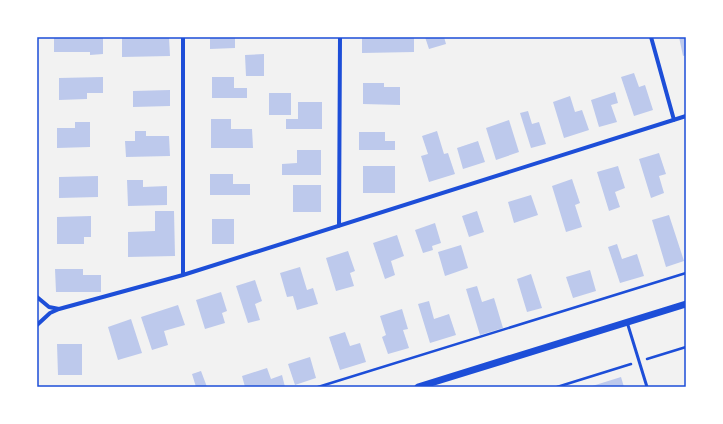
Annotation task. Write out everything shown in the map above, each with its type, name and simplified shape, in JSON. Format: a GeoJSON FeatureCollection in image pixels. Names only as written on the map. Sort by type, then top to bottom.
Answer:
{"type":"FeatureCollection","features":[{"type":"Feature","properties":{"kind":"street"},"geometry":{"type":"LineString","coordinates":[[183,37],[183,275]]}},
{"type":"Feature","properties":{"kind":"street"},"geometry":{"type":"LineString","coordinates":[[339,226],[340,37]]}},
{"type":"Feature","properties":{"kind":"street"},"geometry":{"type":"LineString","coordinates":[[651,37],[674,120]]}},
{"type":"Feature","properties":{"kind":"street"},"geometry":{"type":"LineString","coordinates":[[37,325],[50,313],[59,309],[183,275],[686,116]]}},
{"type":"Feature","properties":{"kind":"street"},"geometry":{"type":"LineString","coordinates":[[37,297],[49,307],[59,309]]}},
{"type":"Feature","properties":{"kind":"street"},"geometry":{"type":"LineString","coordinates":[[418,387],[686,304]]}},
{"type":"Feature","properties":{"kind":"lane"},"geometry":{"type":"LineString","coordinates":[[627,322],[647,387]]}},
{"type":"Feature","properties":{"kind":"path"},"geometry":{"type":"LineString","coordinates":[[318,387],[686,273]]}},
{"type":"Feature","properties":{"kind":"path"},"geometry":{"type":"LineString","coordinates":[[557,387],[686,347]]}},
{"type":"Feature","properties":{"kind":"path"},"geometry":{"type":"LineString","coordinates":[[334,382],[336,387]]}},
{"type":"Feature","properties":{"kind":"building"},"geometry":{"type":"Polygon","coordinates":[[[54,37],[103,37],[103,54],[90,55],[90,52],[54,52],[54,37]]]}},
{"type":"Feature","properties":{"kind":"building"},"geometry":{"type":"Polygon","coordinates":[[[169,37],[170,56],[122,57],[122,38],[169,37]]]}},
{"type":"Feature","properties":{"kind":"building"},"geometry":{"type":"Polygon","coordinates":[[[210,37],[235,37],[235,48],[210,49],[210,37]]]}},
{"type":"Feature","properties":{"kind":"building"},"geometry":{"type":"Polygon","coordinates":[[[362,37],[414,38],[414,52],[362,53],[362,37]]]}},
{"type":"Feature","properties":{"kind":"building"},"geometry":{"type":"Polygon","coordinates":[[[425,37],[444,37],[446,44],[429,49],[425,37]]]}},
{"type":"Feature","properties":{"kind":"building"},"geometry":{"type":"Polygon","coordinates":[[[679,37],[686,37],[686,55],[683,56],[679,37]]]}},
{"type":"Feature","properties":{"kind":"building"},"geometry":{"type":"Polygon","coordinates":[[[264,54],[264,76],[246,76],[245,55],[264,54]]]}},
{"type":"Feature","properties":{"kind":"building"},"geometry":{"type":"Polygon","coordinates":[[[634,73],[639,87],[645,85],[653,110],[634,116],[621,77],[634,73]]]}},
{"type":"Feature","properties":{"kind":"building"},"geometry":{"type":"Polygon","coordinates":[[[103,77],[103,93],[87,93],[87,99],[59,100],[59,78],[103,77]]]}},
{"type":"Feature","properties":{"kind":"building"},"geometry":{"type":"Polygon","coordinates":[[[212,77],[234,77],[234,88],[247,88],[247,98],[212,98],[212,77]]]}},
{"type":"Feature","properties":{"kind":"building"},"geometry":{"type":"Polygon","coordinates":[[[363,83],[384,83],[384,87],[400,87],[400,105],[363,104],[363,83]]]}},
{"type":"Feature","properties":{"kind":"building"},"geometry":{"type":"Polygon","coordinates":[[[170,90],[170,106],[133,107],[133,91],[170,90]]]}},
{"type":"Feature","properties":{"kind":"building"},"geometry":{"type":"Polygon","coordinates":[[[615,92],[618,103],[611,105],[617,122],[599,127],[591,100],[615,92]]]}},
{"type":"Feature","properties":{"kind":"building"},"geometry":{"type":"Polygon","coordinates":[[[269,93],[291,93],[291,115],[269,115],[269,93]]]}},
{"type":"Feature","properties":{"kind":"building"},"geometry":{"type":"Polygon","coordinates":[[[570,96],[575,112],[582,110],[589,130],[564,138],[553,102],[570,96]]]}},
{"type":"Feature","properties":{"kind":"building"},"geometry":{"type":"Polygon","coordinates":[[[298,102],[322,102],[322,129],[286,129],[286,119],[298,119],[298,102]]]}},
{"type":"Feature","properties":{"kind":"building"},"geometry":{"type":"Polygon","coordinates":[[[528,111],[532,124],[539,122],[546,144],[531,148],[520,113],[528,111]]]}},
{"type":"Feature","properties":{"kind":"building"},"geometry":{"type":"Polygon","coordinates":[[[211,119],[231,119],[231,129],[252,129],[253,148],[211,148],[211,119]]]}},
{"type":"Feature","properties":{"kind":"building"},"geometry":{"type":"Polygon","coordinates":[[[509,120],[519,152],[496,160],[486,128],[509,120]]]}},
{"type":"Feature","properties":{"kind":"building"},"geometry":{"type":"Polygon","coordinates":[[[75,122],[90,122],[90,147],[57,148],[57,128],[75,128],[75,122]]]}},
{"type":"Feature","properties":{"kind":"building"},"geometry":{"type":"Polygon","coordinates":[[[135,131],[146,131],[146,136],[169,136],[170,156],[126,157],[125,141],[135,141],[135,131]]]}},
{"type":"Feature","properties":{"kind":"building"},"geometry":{"type":"Polygon","coordinates":[[[437,131],[444,154],[448,153],[455,174],[429,182],[421,156],[428,154],[422,136],[437,131]]]}},
{"type":"Feature","properties":{"kind":"building"},"geometry":{"type":"Polygon","coordinates":[[[359,132],[385,132],[385,141],[395,141],[395,150],[359,150],[359,132]]]}},
{"type":"Feature","properties":{"kind":"building"},"geometry":{"type":"Polygon","coordinates":[[[478,141],[485,162],[463,169],[457,148],[478,141]]]}},
{"type":"Feature","properties":{"kind":"building"},"geometry":{"type":"Polygon","coordinates":[[[297,150],[321,150],[321,175],[282,175],[282,164],[297,163],[297,150]]]}},
{"type":"Feature","properties":{"kind":"building"},"geometry":{"type":"Polygon","coordinates":[[[659,153],[666,174],[659,176],[664,193],[651,198],[639,159],[659,153]]]}},
{"type":"Feature","properties":{"kind":"building"},"geometry":{"type":"Polygon","coordinates":[[[363,166],[395,166],[395,193],[363,193],[363,166]]]}},
{"type":"Feature","properties":{"kind":"building"},"geometry":{"type":"Polygon","coordinates":[[[618,166],[625,188],[615,192],[620,207],[609,211],[597,172],[618,166]]]}},
{"type":"Feature","properties":{"kind":"building"},"geometry":{"type":"Polygon","coordinates":[[[210,174],[233,174],[233,184],[250,184],[250,195],[210,195],[210,174]]]}},
{"type":"Feature","properties":{"kind":"building"},"geometry":{"type":"Polygon","coordinates":[[[98,176],[98,197],[59,198],[59,177],[98,176]]]}},
{"type":"Feature","properties":{"kind":"building"},"geometry":{"type":"Polygon","coordinates":[[[572,179],[580,203],[575,205],[582,227],[566,232],[552,186],[572,179]]]}},
{"type":"Feature","properties":{"kind":"building"},"geometry":{"type":"Polygon","coordinates":[[[127,180],[143,180],[143,187],[167,186],[167,205],[128,206],[127,180]]]}},
{"type":"Feature","properties":{"kind":"building"},"geometry":{"type":"Polygon","coordinates":[[[293,185],[321,185],[321,212],[293,212],[293,185]]]}},
{"type":"Feature","properties":{"kind":"building"},"geometry":{"type":"Polygon","coordinates":[[[531,195],[538,215],[514,223],[508,202],[531,195]]]}},
{"type":"Feature","properties":{"kind":"building"},"geometry":{"type":"Polygon","coordinates":[[[155,211],[174,211],[175,256],[128,257],[128,232],[155,231],[155,211]]]}},
{"type":"Feature","properties":{"kind":"building"},"geometry":{"type":"Polygon","coordinates":[[[477,211],[484,232],[469,237],[462,216],[477,211]]]}},
{"type":"Feature","properties":{"kind":"building"},"geometry":{"type":"Polygon","coordinates":[[[669,215],[684,261],[666,267],[652,220],[669,215]]]}},
{"type":"Feature","properties":{"kind":"building"},"geometry":{"type":"Polygon","coordinates":[[[91,216],[91,237],[84,237],[84,244],[57,244],[57,217],[91,216]]]}},
{"type":"Feature","properties":{"kind":"building"},"geometry":{"type":"Polygon","coordinates":[[[212,219],[234,219],[234,244],[212,244],[212,219]]]}},
{"type":"Feature","properties":{"kind":"building"},"geometry":{"type":"Polygon","coordinates":[[[435,223],[441,243],[432,246],[433,250],[423,253],[415,230],[435,223]]]}},
{"type":"Feature","properties":{"kind":"building"},"geometry":{"type":"Polygon","coordinates":[[[397,235],[404,256],[391,261],[395,275],[385,279],[373,243],[397,235]]]}},
{"type":"Feature","properties":{"kind":"building"},"geometry":{"type":"Polygon","coordinates":[[[617,244],[622,259],[637,254],[644,276],[620,283],[608,247],[617,244]]]}},
{"type":"Feature","properties":{"kind":"building"},"geometry":{"type":"Polygon","coordinates":[[[461,245],[468,268],[445,276],[438,252],[461,245]]]}},
{"type":"Feature","properties":{"kind":"building"},"geometry":{"type":"Polygon","coordinates":[[[348,251],[355,271],[350,273],[354,286],[336,291],[326,258],[348,251]]]}},
{"type":"Feature","properties":{"kind":"building"},"geometry":{"type":"Polygon","coordinates":[[[300,267],[307,290],[313,288],[318,304],[297,310],[293,296],[287,297],[280,273],[300,267]]]}},
{"type":"Feature","properties":{"kind":"building"},"geometry":{"type":"Polygon","coordinates":[[[55,269],[83,269],[83,275],[101,275],[101,292],[56,292],[55,269]]]}},
{"type":"Feature","properties":{"kind":"building"},"geometry":{"type":"Polygon","coordinates":[[[590,270],[596,291],[573,298],[566,277],[590,270]]]}},
{"type":"Feature","properties":{"kind":"building"},"geometry":{"type":"Polygon","coordinates":[[[531,274],[542,308],[527,312],[517,279],[531,274]]]}},
{"type":"Feature","properties":{"kind":"building"},"geometry":{"type":"Polygon","coordinates":[[[255,280],[262,301],[255,304],[260,320],[248,323],[236,286],[255,280]]]}},
{"type":"Feature","properties":{"kind":"building"},"geometry":{"type":"Polygon","coordinates":[[[477,286],[482,302],[494,298],[503,328],[480,335],[466,289],[477,286]]]}},
{"type":"Feature","properties":{"kind":"building"},"geometry":{"type":"Polygon","coordinates":[[[221,292],[227,311],[222,313],[225,323],[205,329],[196,300],[221,292]]]}},
{"type":"Feature","properties":{"kind":"building"},"geometry":{"type":"Polygon","coordinates":[[[429,301],[434,319],[449,314],[456,335],[430,343],[418,304],[429,301]]]}},
{"type":"Feature","properties":{"kind":"building"},"geometry":{"type":"Polygon","coordinates":[[[178,305],[185,325],[164,331],[168,345],[152,350],[141,317],[178,305]]]}},
{"type":"Feature","properties":{"kind":"building"},"geometry":{"type":"Polygon","coordinates":[[[402,309],[408,329],[403,330],[409,348],[388,354],[382,337],[386,335],[380,316],[402,309]]]}},
{"type":"Feature","properties":{"kind":"building"},"geometry":{"type":"Polygon","coordinates":[[[131,319],[142,353],[118,360],[108,327],[131,319]]]}},
{"type":"Feature","properties":{"kind":"building"},"geometry":{"type":"Polygon","coordinates":[[[345,332],[350,346],[360,343],[366,362],[340,370],[329,337],[345,332]]]}},
{"type":"Feature","properties":{"kind":"building"},"geometry":{"type":"Polygon","coordinates":[[[57,344],[82,344],[82,375],[58,375],[57,344]]]}},
{"type":"Feature","properties":{"kind":"building"},"geometry":{"type":"Polygon","coordinates":[[[310,357],[316,378],[295,385],[288,364],[310,357]]]}},
{"type":"Feature","properties":{"kind":"building"},"geometry":{"type":"Polygon","coordinates":[[[267,368],[271,379],[282,375],[285,387],[245,387],[242,376],[267,368]]]}},
{"type":"Feature","properties":{"kind":"building"},"geometry":{"type":"Polygon","coordinates":[[[201,371],[207,387],[196,387],[192,374],[201,371]]]}},
{"type":"Feature","properties":{"kind":"building"},"geometry":{"type":"Polygon","coordinates":[[[621,377],[624,387],[589,387],[621,377]]]}}]}
